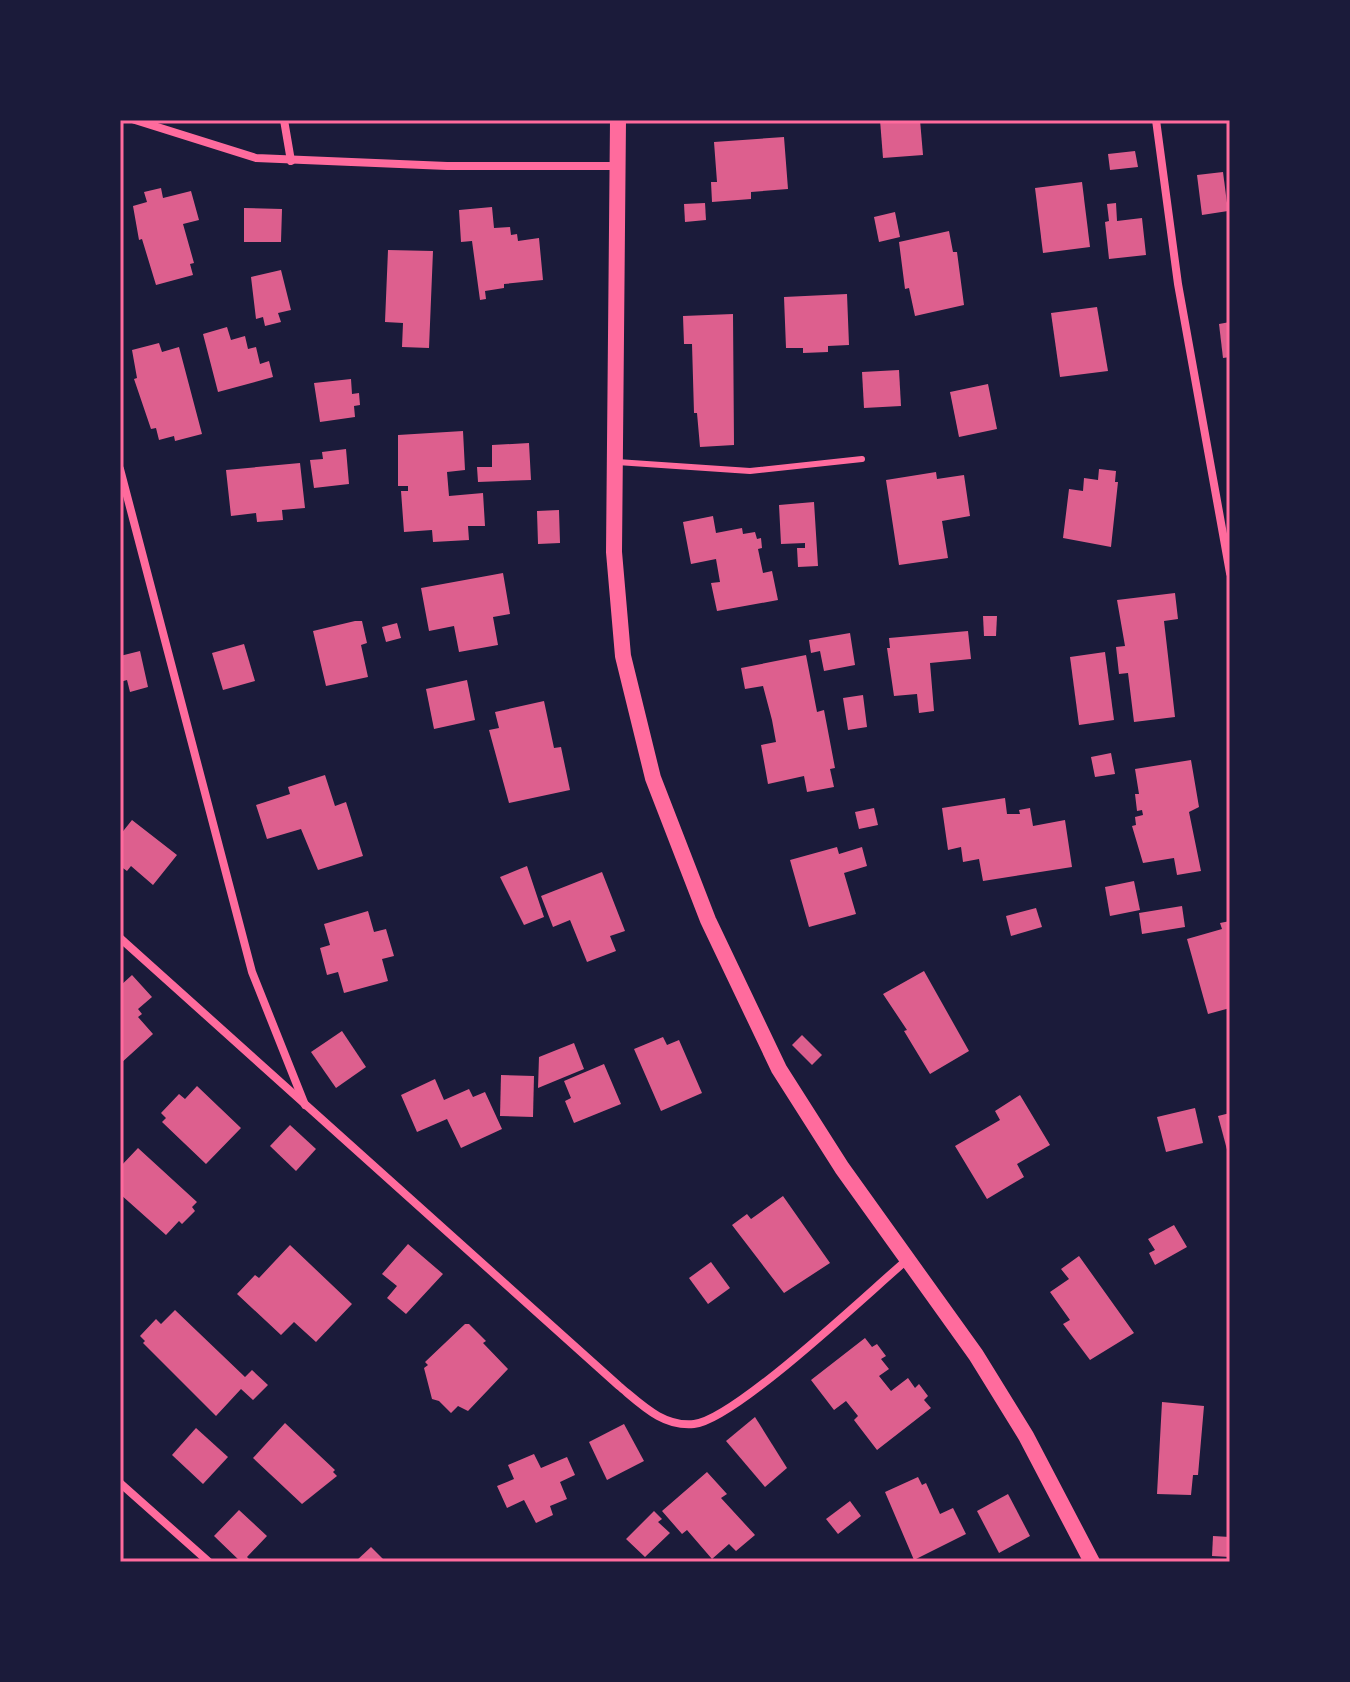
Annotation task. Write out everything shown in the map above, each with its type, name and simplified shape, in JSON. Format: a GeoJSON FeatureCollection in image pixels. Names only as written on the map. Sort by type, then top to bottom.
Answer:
{"type":"FeatureCollection","features":[{"type":"Feature","properties":{"kind":"main road"},"geometry":{"type":"LineString","coordinates":[[618,120],[614,552],[623,656],[637,726],[675,842],[747,1006],[779,1069],[842,1168],[908,1259],[1026,1436],[1092,1562]]}},
{"type":"Feature","properties":{"kind":"street"},"geometry":{"type":"LineString","coordinates":[[135,120],[256,158],[618,166]]}},
{"type":"Feature","properties":{"kind":"street"},"geometry":{"type":"LineString","coordinates":[[284,120],[291,161]]}},
{"type":"Feature","properties":{"kind":"street"},"geometry":{"type":"LineString","coordinates":[[1156,120],[1178,284],[1230,573]]}},
{"type":"Feature","properties":{"kind":"street"},"geometry":{"type":"LineString","coordinates":[[120,469],[252,972],[307,1109]]}},
{"type":"Feature","properties":{"kind":"street"},"geometry":{"type":"LineString","coordinates":[[120,938],[619,1386],[651,1412],[670,1422],[696,1424],[719,1416],[750,1395],[908,1259]]}},
{"type":"Feature","properties":{"kind":"street"},"geometry":{"type":"LineString","coordinates":[[120,1483],[209,1562]]}},
{"type":"Feature","properties":{"kind":"lane"},"geometry":{"type":"LineString","coordinates":[[613,462],[750,471],[862,459]]}},
{"type":"Feature","properties":{"kind":"building"},"geometry":{"type":"Polygon","coordinates":[[[880,120],[920,120],[923,155],[883,158],[880,120]]]}},
{"type":"Feature","properties":{"kind":"building"},"geometry":{"type":"Polygon","coordinates":[[[784,137],[788,189],[751,192],[751,199],[712,202],[711,182],[717,182],[714,142],[784,137]]]}},
{"type":"Feature","properties":{"kind":"building"},"geometry":{"type":"Polygon","coordinates":[[[1135,151],[1138,167],[1110,170],[1108,154],[1135,151]]]}},
{"type":"Feature","properties":{"kind":"building"},"geometry":{"type":"Polygon","coordinates":[[[1223,172],[1228,211],[1202,215],[1197,175],[1223,172]]]}},
{"type":"Feature","properties":{"kind":"building"},"geometry":{"type":"Polygon","coordinates":[[[1082,182],[1090,247],[1043,253],[1035,188],[1082,182]]]}},
{"type":"Feature","properties":{"kind":"building"},"geometry":{"type":"Polygon","coordinates":[[[161,188],[163,198],[191,191],[199,220],[183,224],[194,263],[190,264],[193,275],[156,285],[142,239],[139,240],[133,206],[147,202],[144,192],[161,188]]]}},
{"type":"Feature","properties":{"kind":"building"},"geometry":{"type":"Polygon","coordinates":[[[705,203],[706,220],[685,222],[684,204],[705,203]]]}},
{"type":"Feature","properties":{"kind":"building"},"geometry":{"type":"Polygon","coordinates":[[[1116,203],[1117,221],[1142,218],[1146,255],[1109,259],[1105,222],[1109,221],[1107,204],[1116,203]]]}},
{"type":"Feature","properties":{"kind":"building"},"geometry":{"type":"Polygon","coordinates":[[[492,207],[494,228],[510,227],[511,235],[517,234],[518,241],[539,238],[543,280],[504,284],[504,288],[485,291],[486,299],[480,300],[472,241],[461,242],[459,210],[492,207]]]}},
{"type":"Feature","properties":{"kind":"building"},"geometry":{"type":"Polygon","coordinates":[[[244,208],[282,209],[281,242],[244,242],[244,208]]]}},
{"type":"Feature","properties":{"kind":"building"},"geometry":{"type":"Polygon","coordinates":[[[895,212],[900,237],[879,242],[874,217],[895,212]]]}},
{"type":"Feature","properties":{"kind":"building"},"geometry":{"type":"Polygon","coordinates":[[[949,231],[953,252],[957,252],[964,305],[915,316],[909,288],[905,289],[899,242],[949,231]]]}},
{"type":"Feature","properties":{"kind":"building"},"geometry":{"type":"Polygon","coordinates":[[[388,250],[433,251],[429,348],[402,347],[403,323],[385,322],[388,250]]]}},
{"type":"Feature","properties":{"kind":"building"},"geometry":{"type":"Polygon","coordinates":[[[281,270],[291,310],[278,313],[281,322],[265,326],[263,317],[256,319],[251,277],[281,270]]]}},
{"type":"Feature","properties":{"kind":"building"},"geometry":{"type":"Polygon","coordinates":[[[847,294],[849,345],[828,346],[828,352],[803,353],[803,348],[786,348],[784,297],[847,294]]]}},
{"type":"Feature","properties":{"kind":"building"},"geometry":{"type":"Polygon","coordinates":[[[1097,307],[1108,371],[1060,377],[1051,313],[1097,307]]]}},
{"type":"Feature","properties":{"kind":"building"},"geometry":{"type":"Polygon","coordinates":[[[733,314],[734,445],[700,447],[697,413],[694,413],[692,344],[684,344],[683,316],[733,314]]]}},
{"type":"Feature","properties":{"kind":"building"},"geometry":{"type":"Polygon","coordinates":[[[1230,322],[1230,357],[1223,358],[1219,324],[1230,322]]]}},
{"type":"Feature","properties":{"kind":"building"},"geometry":{"type":"Polygon","coordinates":[[[227,327],[231,340],[245,336],[248,349],[256,347],[260,364],[269,361],[273,377],[218,392],[203,334],[227,327]]]}},
{"type":"Feature","properties":{"kind":"building"},"geometry":{"type":"Polygon","coordinates":[[[159,343],[162,352],[179,347],[202,434],[175,441],[174,436],[159,440],[156,428],[151,429],[134,379],[137,378],[132,350],[159,343]]]}},
{"type":"Feature","properties":{"kind":"building"},"geometry":{"type":"Polygon","coordinates":[[[899,370],[901,406],[864,408],[862,372],[899,370]]]}},
{"type":"Feature","properties":{"kind":"building"},"geometry":{"type":"Polygon","coordinates":[[[351,379],[352,394],[359,393],[360,405],[354,406],[355,417],[320,422],[314,383],[351,379]]]}},
{"type":"Feature","properties":{"kind":"building"},"geometry":{"type":"Polygon","coordinates":[[[988,384],[997,429],[959,437],[950,392],[988,384]]]}},
{"type":"Feature","properties":{"kind":"building"},"geometry":{"type":"Polygon","coordinates":[[[463,431],[465,470],[447,472],[449,496],[483,493],[485,526],[468,526],[469,540],[433,542],[432,530],[404,532],[401,491],[408,491],[408,486],[398,486],[398,435],[463,431]]]}},
{"type":"Feature","properties":{"kind":"building"},"geometry":{"type":"Polygon","coordinates":[[[529,443],[531,480],[478,482],[477,467],[492,467],[492,445],[529,443]]]}},
{"type":"Feature","properties":{"kind":"building"},"geometry":{"type":"Polygon","coordinates":[[[346,449],[349,484],[314,488],[310,460],[323,459],[322,452],[346,449]]]}},
{"type":"Feature","properties":{"kind":"building"},"geometry":{"type":"Polygon","coordinates":[[[300,463],[305,508],[282,510],[283,520],[257,522],[256,513],[231,516],[226,470],[300,463]]]}},
{"type":"Feature","properties":{"kind":"building"},"geometry":{"type":"Polygon","coordinates":[[[1099,469],[1116,471],[1115,482],[1118,482],[1111,547],[1063,538],[1069,489],[1083,491],[1084,478],[1098,480],[1099,469]]]}},
{"type":"Feature","properties":{"kind":"building"},"geometry":{"type":"Polygon","coordinates":[[[936,472],[937,479],[964,475],[970,516],[942,521],[948,558],[899,565],[886,480],[936,472]]]}},
{"type":"Feature","properties":{"kind":"building"},"geometry":{"type":"Polygon","coordinates":[[[814,502],[818,566],[798,567],[797,548],[805,548],[805,543],[781,544],[779,505],[814,502]]]}},
{"type":"Feature","properties":{"kind":"building"},"geometry":{"type":"Polygon","coordinates":[[[559,510],[560,543],[538,544],[537,511],[559,510]]]}},
{"type":"Feature","properties":{"kind":"building"},"geometry":{"type":"Polygon","coordinates":[[[713,516],[716,533],[742,528],[743,534],[755,532],[757,539],[761,538],[762,548],[758,549],[763,573],[772,571],[778,600],[717,611],[711,583],[720,582],[716,559],[691,564],[683,522],[713,516]]]}},
{"type":"Feature","properties":{"kind":"building"},"geometry":{"type":"Polygon","coordinates":[[[503,573],[510,614],[493,617],[498,645],[459,652],[454,626],[429,631],[421,588],[503,573]]]}},
{"type":"Feature","properties":{"kind":"building"},"geometry":{"type":"Polygon","coordinates":[[[1175,593],[1178,619],[1164,621],[1175,717],[1134,722],[1128,673],[1119,674],[1116,647],[1125,646],[1117,600],[1175,593]]]}},
{"type":"Feature","properties":{"kind":"building"},"geometry":{"type":"Polygon","coordinates":[[[983,616],[997,616],[996,636],[984,636],[983,616]]]}},
{"type":"Feature","properties":{"kind":"building"},"geometry":{"type":"Polygon","coordinates":[[[362,621],[367,643],[361,645],[368,677],[326,686],[313,631],[362,621]]]}},
{"type":"Feature","properties":{"kind":"building"},"geometry":{"type":"Polygon","coordinates":[[[397,623],[401,638],[386,642],[382,627],[397,623]]]}},
{"type":"Feature","properties":{"kind":"building"},"geometry":{"type":"Polygon","coordinates":[[[968,631],[971,659],[930,663],[934,711],[919,713],[917,694],[894,696],[887,648],[890,648],[889,638],[968,631]]]}},
{"type":"Feature","properties":{"kind":"building"},"geometry":{"type":"Polygon","coordinates":[[[850,633],[855,665],[824,671],[820,651],[811,653],[809,640],[850,633]]]}},
{"type":"Feature","properties":{"kind":"building"},"geometry":{"type":"Polygon","coordinates":[[[244,644],[255,681],[223,690],[212,653],[244,644]]]}},
{"type":"Feature","properties":{"kind":"building"},"geometry":{"type":"Polygon","coordinates":[[[140,651],[148,687],[130,692],[127,680],[120,682],[120,656],[140,651]]]}},
{"type":"Feature","properties":{"kind":"building"},"geometry":{"type":"Polygon","coordinates":[[[1105,652],[1114,720],[1079,725],[1070,657],[1105,652]]]}},
{"type":"Feature","properties":{"kind":"building"},"geometry":{"type":"Polygon","coordinates":[[[806,655],[817,712],[824,710],[835,768],[830,769],[834,787],[807,792],[804,776],[768,784],[761,745],[776,742],[772,720],[763,686],[745,689],[741,668],[806,655]]]}},
{"type":"Feature","properties":{"kind":"building"},"geometry":{"type":"Polygon","coordinates":[[[467,680],[475,720],[434,729],[426,689],[467,680]]]}},
{"type":"Feature","properties":{"kind":"building"},"geometry":{"type":"Polygon","coordinates":[[[863,695],[867,727],[848,730],[843,698],[863,695]]]}},
{"type":"Feature","properties":{"kind":"building"},"geometry":{"type":"Polygon","coordinates":[[[544,701],[554,748],[561,747],[570,790],[509,803],[489,730],[499,728],[495,712],[544,701]]]}},
{"type":"Feature","properties":{"kind":"building"},"geometry":{"type":"Polygon","coordinates":[[[1111,753],[1115,774],[1095,777],[1091,757],[1111,753]]]}},
{"type":"Feature","properties":{"kind":"building"},"geometry":{"type":"Polygon","coordinates":[[[1191,760],[1199,807],[1189,812],[1201,871],[1177,875],[1174,858],[1143,863],[1132,826],[1136,825],[1135,817],[1143,815],[1142,810],[1137,811],[1135,794],[1139,794],[1135,769],[1191,760]]]}},
{"type":"Feature","properties":{"kind":"building"},"geometry":{"type":"Polygon","coordinates":[[[325,775],[335,806],[346,802],[363,856],[318,870],[301,829],[267,839],[256,805],[290,794],[288,787],[325,775]]]}},
{"type":"Feature","properties":{"kind":"building"},"geometry":{"type":"Polygon","coordinates":[[[1005,798],[1007,814],[1020,814],[1019,810],[1030,808],[1033,826],[1065,820],[1072,867],[983,881],[979,859],[963,862],[961,847],[948,850],[942,808],[1005,798]]]}},
{"type":"Feature","properties":{"kind":"building"},"geometry":{"type":"Polygon","coordinates":[[[874,808],[878,825],[859,829],[855,812],[874,808]]]}},
{"type":"Feature","properties":{"kind":"building"},"geometry":{"type":"Polygon","coordinates":[[[132,820],[177,855],[153,885],[131,866],[127,871],[120,866],[120,835],[132,820]]]}},
{"type":"Feature","properties":{"kind":"building"},"geometry":{"type":"Polygon","coordinates":[[[837,847],[839,854],[862,847],[867,866],[844,873],[856,914],[809,927],[790,860],[837,847]]]}},
{"type":"Feature","properties":{"kind":"building"},"geometry":{"type":"Polygon","coordinates":[[[527,866],[544,917],[524,925],[500,877],[527,866]]]}},
{"type":"Feature","properties":{"kind":"building"},"geometry":{"type":"Polygon","coordinates":[[[602,872],[625,931],[610,936],[616,951],[587,962],[570,920],[553,927],[541,896],[602,872]]]}},
{"type":"Feature","properties":{"kind":"building"},"geometry":{"type":"Polygon","coordinates":[[[1134,881],[1140,910],[1110,916],[1105,887],[1134,881]]]}},
{"type":"Feature","properties":{"kind":"building"},"geometry":{"type":"Polygon","coordinates":[[[1182,906],[1185,927],[1142,934],[1139,913],[1182,906]]]}},
{"type":"Feature","properties":{"kind":"building"},"geometry":{"type":"Polygon","coordinates":[[[1036,908],[1042,927],[1011,936],[1006,916],[1036,908]]]}},
{"type":"Feature","properties":{"kind":"building"},"geometry":{"type":"Polygon","coordinates":[[[368,911],[374,932],[386,929],[394,956],[382,959],[388,981],[344,993],[338,972],[327,975],[320,948],[330,945],[324,924],[368,911]]]}},
{"type":"Feature","properties":{"kind":"building"},"geometry":{"type":"Polygon","coordinates":[[[1230,921],[1230,1008],[1208,1014],[1187,939],[1222,929],[1220,923],[1230,921]]]}},
{"type":"Feature","properties":{"kind":"building"},"geometry":{"type":"Polygon","coordinates":[[[924,971],[969,1051],[930,1074],[904,1031],[907,1030],[883,994],[924,971]]]}},
{"type":"Feature","properties":{"kind":"building"},"geometry":{"type":"Polygon","coordinates":[[[132,975],[152,997],[138,1009],[142,1014],[138,1017],[153,1034],[120,1064],[120,986],[132,975]]]}},
{"type":"Feature","properties":{"kind":"building"},"geometry":{"type":"Polygon","coordinates":[[[342,1031],[366,1067],[336,1088],[311,1052],[342,1031]]]}},
{"type":"Feature","properties":{"kind":"building"},"geometry":{"type":"Polygon","coordinates":[[[802,1035],[822,1055],[812,1065],[792,1045],[802,1035]]]}},
{"type":"Feature","properties":{"kind":"building"},"geometry":{"type":"Polygon","coordinates":[[[663,1037],[667,1045],[679,1040],[702,1093],[661,1111],[634,1049],[663,1037]]]}},
{"type":"Feature","properties":{"kind":"building"},"geometry":{"type":"Polygon","coordinates":[[[574,1043],[584,1069],[538,1088],[539,1057],[574,1043]]]}},
{"type":"Feature","properties":{"kind":"building"},"geometry":{"type":"Polygon","coordinates":[[[604,1064],[621,1104],[574,1123],[565,1101],[571,1098],[564,1081],[604,1064]]]}},
{"type":"Feature","properties":{"kind":"building"},"geometry":{"type":"Polygon","coordinates":[[[501,1075],[534,1076],[533,1117],[500,1116],[501,1075]]]}},
{"type":"Feature","properties":{"kind":"building"},"geometry":{"type":"Polygon","coordinates":[[[435,1079],[444,1100],[469,1089],[473,1097],[485,1092],[502,1129],[461,1148],[447,1119],[417,1132],[401,1095],[435,1079]]]}},
{"type":"Feature","properties":{"kind":"building"},"geometry":{"type":"Polygon","coordinates":[[[197,1086],[241,1128],[206,1164],[162,1122],[166,1118],[161,1113],[179,1094],[185,1099],[197,1086]]]}},
{"type":"Feature","properties":{"kind":"building"},"geometry":{"type":"Polygon","coordinates":[[[1020,1095],[1050,1145],[1017,1164],[1024,1177],[987,1199],[955,1146],[1000,1120],[995,1111],[1020,1095]]]}},
{"type":"Feature","properties":{"kind":"building"},"geometry":{"type":"Polygon","coordinates":[[[1195,1108],[1203,1143],[1166,1152],[1157,1117],[1195,1108]]]}},
{"type":"Feature","properties":{"kind":"building"},"geometry":{"type":"Polygon","coordinates":[[[1230,1113],[1230,1157],[1229,1157],[1218,1116],[1230,1113]]]}},
{"type":"Feature","properties":{"kind":"building"},"geometry":{"type":"Polygon","coordinates":[[[290,1125],[316,1149],[296,1171],[270,1146],[290,1125]]]}},
{"type":"Feature","properties":{"kind":"building"},"geometry":{"type":"Polygon","coordinates":[[[138,1148],[197,1202],[192,1207],[195,1211],[182,1224],[179,1221],[166,1235],[120,1194],[120,1167],[138,1148]]]}},
{"type":"Feature","properties":{"kind":"building"},"geometry":{"type":"Polygon","coordinates":[[[783,1196],[830,1263],[784,1293],[732,1225],[747,1214],[751,1219],[783,1196]]]}},
{"type":"Feature","properties":{"kind":"building"},"geometry":{"type":"Polygon","coordinates":[[[1174,1225],[1187,1247],[1155,1265],[1149,1253],[1155,1250],[1148,1239],[1174,1225]]]}},
{"type":"Feature","properties":{"kind":"building"},"geometry":{"type":"Polygon","coordinates":[[[408,1244],[443,1274],[406,1314],[387,1298],[397,1286],[382,1274],[408,1244]]]}},
{"type":"Feature","properties":{"kind":"building"},"geometry":{"type":"Polygon","coordinates":[[[290,1245],[352,1304],[316,1342],[294,1322],[281,1335],[237,1294],[255,1275],[259,1278],[290,1245]]]}},
{"type":"Feature","properties":{"kind":"building"},"geometry":{"type":"Polygon","coordinates":[[[1079,1256],[1134,1333],[1090,1360],[1063,1324],[1070,1320],[1050,1292],[1069,1279],[1061,1269],[1079,1256]]]}},
{"type":"Feature","properties":{"kind":"building"},"geometry":{"type":"Polygon","coordinates":[[[711,1262],[730,1288],[708,1304],[689,1278],[711,1262]]]}},
{"type":"Feature","properties":{"kind":"building"},"geometry":{"type":"Polygon","coordinates":[[[175,1310],[245,1377],[252,1370],[268,1385],[253,1400],[241,1389],[216,1416],[143,1343],[145,1341],[140,1336],[156,1319],[161,1324],[175,1310]]]}},
{"type":"Feature","properties":{"kind":"building"},"geometry":{"type":"Polygon","coordinates":[[[465,1324],[469,1324],[486,1341],[483,1343],[508,1369],[468,1411],[458,1406],[451,1413],[439,1401],[432,1399],[424,1368],[428,1365],[425,1362],[465,1324]]]}},
{"type":"Feature","properties":{"kind":"building"},"geometry":{"type":"Polygon","coordinates":[[[865,1338],[872,1347],[877,1344],[886,1356],[881,1359],[889,1369],[879,1376],[891,1391],[908,1378],[915,1388],[919,1384],[928,1396],[924,1400],[931,1408],[877,1450],[854,1420],[858,1416],[846,1401],[834,1410],[811,1380],[865,1338]]]}},
{"type":"Feature","properties":{"kind":"building"},"geometry":{"type":"Polygon","coordinates":[[[1162,1402],[1204,1406],[1198,1475],[1193,1475],[1191,1495],[1157,1494],[1162,1402]]]}},
{"type":"Feature","properties":{"kind":"building"},"geometry":{"type":"Polygon","coordinates":[[[755,1417],[787,1468],[765,1487],[726,1441],[755,1417]]]}},
{"type":"Feature","properties":{"kind":"building"},"geometry":{"type":"Polygon","coordinates":[[[285,1423],[335,1470],[333,1472],[337,1476],[302,1504],[253,1458],[285,1423]]]}},
{"type":"Feature","properties":{"kind":"building"},"geometry":{"type":"Polygon","coordinates":[[[624,1424],[644,1461],[607,1480],[589,1442],[624,1424]]]}},
{"type":"Feature","properties":{"kind":"building"},"geometry":{"type":"Polygon","coordinates":[[[196,1428],[228,1457],[203,1484],[172,1455],[196,1428]]]}},
{"type":"Feature","properties":{"kind":"building"},"geometry":{"type":"Polygon","coordinates":[[[534,1454],[541,1468],[567,1457],[575,1475],[560,1482],[567,1499],[550,1506],[553,1515],[536,1523],[524,1500],[507,1508],[497,1486],[514,1479],[508,1465],[534,1454]]]}},
{"type":"Feature","properties":{"kind":"building"},"geometry":{"type":"Polygon","coordinates":[[[707,1472],[727,1494],[721,1498],[755,1535],[736,1551],[729,1544],[712,1559],[687,1530],[682,1534],[662,1511],[707,1472]]]}},
{"type":"Feature","properties":{"kind":"building"},"geometry":{"type":"Polygon","coordinates":[[[918,1477],[922,1485],[926,1483],[940,1514],[953,1508],[966,1534],[914,1560],[885,1492],[918,1477]]]}},
{"type":"Feature","properties":{"kind":"building"},"geometry":{"type":"Polygon","coordinates":[[[1008,1494],[1030,1536],[999,1553],[977,1511],[1008,1494]]]}},
{"type":"Feature","properties":{"kind":"building"},"geometry":{"type":"Polygon","coordinates":[[[850,1501],[861,1516],[838,1534],[826,1519],[850,1501]]]}},
{"type":"Feature","properties":{"kind":"building"},"geometry":{"type":"Polygon","coordinates":[[[239,1510],[267,1536],[247,1557],[252,1562],[241,1562],[214,1536],[239,1510]]]}},
{"type":"Feature","properties":{"kind":"building"},"geometry":{"type":"Polygon","coordinates":[[[654,1511],[662,1519],[658,1522],[670,1533],[645,1557],[626,1539],[654,1511]]]}},
{"type":"Feature","properties":{"kind":"building"},"geometry":{"type":"Polygon","coordinates":[[[1213,1536],[1230,1537],[1230,1557],[1212,1556],[1213,1536]]]}},
{"type":"Feature","properties":{"kind":"building"},"geometry":{"type":"Polygon","coordinates":[[[371,1547],[386,1562],[355,1562],[371,1547]]]}}]}
